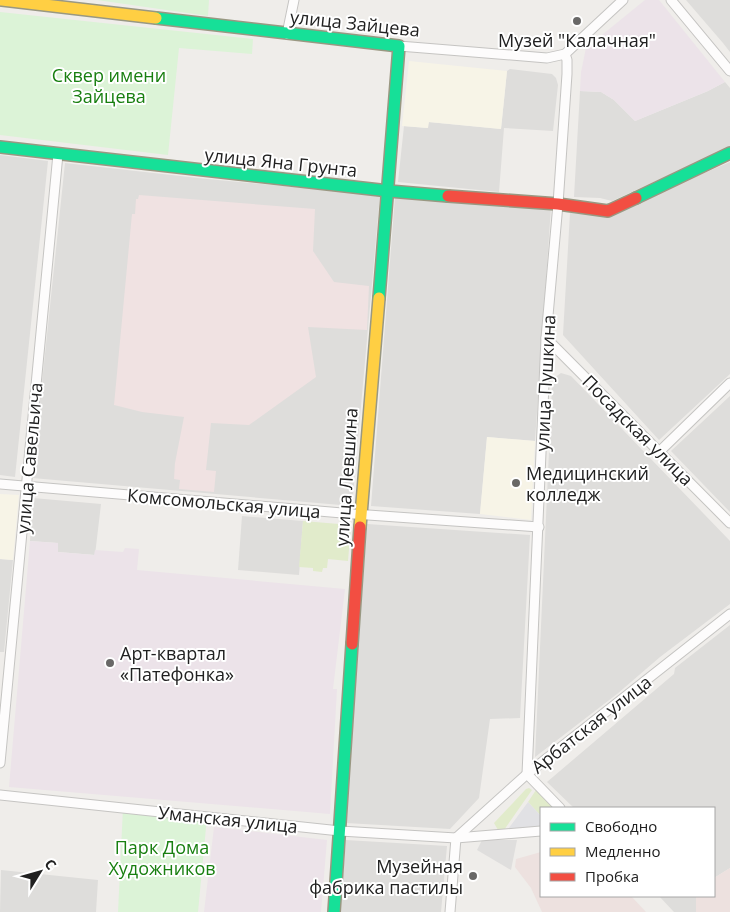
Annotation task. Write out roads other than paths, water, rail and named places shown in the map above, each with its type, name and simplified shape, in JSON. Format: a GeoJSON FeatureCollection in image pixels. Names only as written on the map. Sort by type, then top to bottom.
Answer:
{"type":"FeatureCollection","features":[{"type":"Feature","properties":{"kind":"street","name":"улица Зайцева"},"geometry":{"type":"LineString","coordinates":[[2,0],[399,46],[547,58],[565,54]]}},
{"type":"Feature","properties":{"kind":"street"},"geometry":{"type":"LineString","coordinates":[[287,34],[294,0]]}},
{"type":"Feature","properties":{"kind":"street"},"geometry":{"type":"LineString","coordinates":[[565,54],[624,0]]}},
{"type":"Feature","properties":{"kind":"street"},"geometry":{"type":"LineString","coordinates":[[671,0],[730,71]]}},
{"type":"Feature","properties":{"kind":"street","name":"улица Левшина"},"geometry":{"type":"LineString","coordinates":[[334,912],[361,515],[389,191],[399,46]]}},
{"type":"Feature","properties":{"kind":"street","name":"улица Пушкина"},"geometry":{"type":"LineString","coordinates":[[527,774],[546,338],[567,74],[565,54]]}},
{"type":"Feature","properties":{"kind":"street","name":"улица Яна Грунта"},"geometry":{"type":"LineString","coordinates":[[0,147],[389,191],[558,204],[608,211],[730,153]]}},
{"type":"Feature","properties":{"kind":"street","name":"улица Савельича"},"geometry":{"type":"LineString","coordinates":[[0,763],[58,154]]}},
{"type":"Feature","properties":{"kind":"street","name":"Посадская улица"},"geometry":{"type":"LineString","coordinates":[[546,338],[730,523]]}},
{"type":"Feature","properties":{"kind":"street"},"geometry":{"type":"LineString","coordinates":[[660,451],[730,383]]}},
{"type":"Feature","properties":{"kind":"street","name":"Комсомольская улица"},"geometry":{"type":"LineString","coordinates":[[0,484],[361,515],[539,527]]}},
{"type":"Feature","properties":{"kind":"street","name":"Арбатская улица"},"geometry":{"type":"LineString","coordinates":[[456,838],[527,774],[730,614]]}},
{"type":"Feature","properties":{"kind":"street"},"geometry":{"type":"LineString","coordinates":[[527,774],[559,807]]}},
{"type":"Feature","properties":{"kind":"street","name":"Уманская улица"},"geometry":{"type":"LineString","coordinates":[[0,795],[340,831],[456,838],[540,831]]}},
{"type":"Feature","properties":{"kind":"street"},"geometry":{"type":"LineString","coordinates":[[450,912],[456,838]]}},
{"type":"Feature","properties":{"kind":"place","name":"Музей \"Калачная\""},"geometry":{"type":"Point","coordinates":[577,21]}},
{"type":"Feature","properties":{"kind":"place","name":"Медицинский колледж"},"geometry":{"type":"Point","coordinates":[516,483]}},
{"type":"Feature","properties":{"kind":"place","name":"Арт-квартал «Патефонка»"},"geometry":{"type":"Point","coordinates":[110,663]}},
{"type":"Feature","properties":{"kind":"place","name":"Музейная фабрика пастилы"},"geometry":{"type":"Point","coordinates":[473,876]}},
{"type":"Feature","properties":{"kind":"park label","name":"Сквер имени Зайцева"},"geometry":{"type":"Point","coordinates":[109,85]}},
{"type":"Feature","properties":{"kind":"park label","name":"Парк Дома Художников"},"geometry":{"type":"Point","coordinates":[162,858]}}]}
